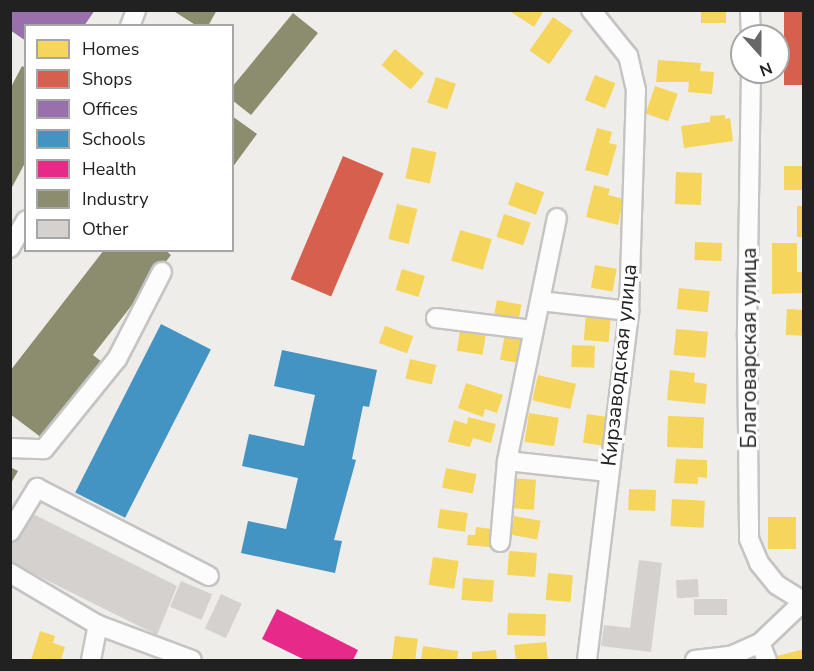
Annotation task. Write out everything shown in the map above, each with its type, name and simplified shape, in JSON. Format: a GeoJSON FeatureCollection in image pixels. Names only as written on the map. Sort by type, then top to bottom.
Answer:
{"type":"FeatureCollection","features":[{"type":"Feature","properties":{"kind":"street","name":"Кирзаводская улица"},"geometry":{"type":"LineString","coordinates":[[587,660],[629,311],[636,90],[628,56],[591,10]]}},
{"type":"Feature","properties":{"kind":"street","name":"Благоварская улица"},"geometry":{"type":"LineString","coordinates":[[751,84],[747,338],[749,539],[759,563],[771,578],[803,602]]}},
{"type":"Feature","properties":{"kind":"street"},"geometry":{"type":"LineString","coordinates":[[500,542],[507,461],[557,218]]}},
{"type":"Feature","properties":{"kind":"street"},"geometry":{"type":"LineString","coordinates":[[10,248],[24,224]]}},
{"type":"Feature","properties":{"kind":"street"},"geometry":{"type":"LineString","coordinates":[[10,448],[44,449],[117,359],[162,272]]}},
{"type":"Feature","properties":{"kind":"street"},"geometry":{"type":"LineString","coordinates":[[540,301],[629,311]]}},
{"type":"Feature","properties":{"kind":"street"},"geometry":{"type":"LineString","coordinates":[[436,318],[533,330]]}},
{"type":"Feature","properties":{"kind":"street"},"geometry":{"type":"LineString","coordinates":[[507,461],[608,472]]}},
{"type":"Feature","properties":{"kind":"street"},"geometry":{"type":"LineString","coordinates":[[10,532],[37,488],[209,576]]}},
{"type":"Feature","properties":{"kind":"street"},"geometry":{"type":"LineString","coordinates":[[10,573],[98,625],[192,660]]}},
{"type":"Feature","properties":{"kind":"street"},"geometry":{"type":"LineString","coordinates":[[694,660],[733,655],[760,643],[803,602]]}},
{"type":"Feature","properties":{"kind":"street"},"geometry":{"type":"LineString","coordinates":[[91,660],[98,625]]}},
{"type":"Feature","properties":{"kind":"street"},"geometry":{"type":"LineString","coordinates":[[760,643],[767,660]]}},
{"type":"Feature","properties":{"kind":"building: Homes"},"geometry":{"type":"Polygon","coordinates":[[[508,10],[544,10],[534,27],[508,10]]]}},
{"type":"Feature","properties":{"kind":"building: Homes"},"geometry":{"type":"Polygon","coordinates":[[[701,10],[726,10],[726,23],[701,23],[701,10]]]}},
{"type":"Feature","properties":{"kind":"building: Homes"},"geometry":{"type":"Polygon","coordinates":[[[553,17],[573,31],[549,64],[529,51],[553,17]]]}},
{"type":"Feature","properties":{"kind":"building: Homes"},"geometry":{"type":"Polygon","coordinates":[[[395,49],[424,73],[411,90],[382,65],[395,49]]]}},
{"type":"Feature","properties":{"kind":"building: Homes"},"geometry":{"type":"Polygon","coordinates":[[[658,60],[701,63],[700,71],[714,72],[712,94],[688,92],[689,82],[656,82],[658,60]]]}},
{"type":"Feature","properties":{"kind":"building: Homes"},"geometry":{"type":"Polygon","coordinates":[[[595,75],[615,83],[605,108],[585,100],[595,75]]]}},
{"type":"Feature","properties":{"kind":"building: Homes"},"geometry":{"type":"Polygon","coordinates":[[[436,77],[456,84],[447,109],[427,103],[436,77]]]}},
{"type":"Feature","properties":{"kind":"building: Homes"},"geometry":{"type":"Polygon","coordinates":[[[655,86],[678,94],[668,121],[646,113],[655,86]]]}},
{"type":"Feature","properties":{"kind":"building: Homes"},"geometry":{"type":"Polygon","coordinates":[[[725,115],[725,119],[730,118],[733,141],[684,148],[681,126],[710,122],[710,116],[725,115]]]}},
{"type":"Feature","properties":{"kind":"building: Homes"},"geometry":{"type":"Polygon","coordinates":[[[597,128],[612,132],[609,143],[617,145],[608,176],[585,170],[597,128]]]}},
{"type":"Feature","properties":{"kind":"building: Homes"},"geometry":{"type":"Polygon","coordinates":[[[412,147],[436,152],[430,183],[405,178],[412,147]]]}},
{"type":"Feature","properties":{"kind":"building: Homes"},"geometry":{"type":"Polygon","coordinates":[[[784,166],[804,166],[804,190],[784,190],[784,166]]]}},
{"type":"Feature","properties":{"kind":"building: Homes"},"geometry":{"type":"Polygon","coordinates":[[[676,172],[702,173],[701,205],[675,204],[676,172]]]}},
{"type":"Feature","properties":{"kind":"building: Homes"},"geometry":{"type":"Polygon","coordinates":[[[516,182],[544,192],[536,215],[508,205],[516,182]]]}},
{"type":"Feature","properties":{"kind":"building: Homes"},"geometry":{"type":"Polygon","coordinates":[[[594,185],[610,189],[608,195],[624,199],[618,225],[586,217],[594,185]]]}},
{"type":"Feature","properties":{"kind":"building: Homes"},"geometry":{"type":"Polygon","coordinates":[[[397,204],[417,209],[409,244],[388,239],[397,204]]]}},
{"type":"Feature","properties":{"kind":"building: Homes"},"geometry":{"type":"Polygon","coordinates":[[[797,206],[804,206],[804,237],[797,237],[797,206]]]}},
{"type":"Feature","properties":{"kind":"building: Homes"},"geometry":{"type":"Polygon","coordinates":[[[504,214],[531,223],[523,245],[497,237],[504,214]]]}},
{"type":"Feature","properties":{"kind":"building: Homes"},"geometry":{"type":"Polygon","coordinates":[[[460,230],[492,239],[483,270],[451,261],[460,230]]]}},
{"type":"Feature","properties":{"kind":"building: Homes"},"geometry":{"type":"Polygon","coordinates":[[[695,242],[722,243],[721,261],[694,260],[695,242]]]}},
{"type":"Feature","properties":{"kind":"building: Homes"},"geometry":{"type":"Polygon","coordinates":[[[772,243],[797,243],[797,272],[804,272],[804,293],[772,294],[772,243]]]}},
{"type":"Feature","properties":{"kind":"building: Homes"},"geometry":{"type":"Polygon","coordinates":[[[595,265],[617,269],[613,291],[591,288],[595,265]]]}},
{"type":"Feature","properties":{"kind":"building: Homes"},"geometry":{"type":"Polygon","coordinates":[[[402,269],[425,276],[419,297],[396,290],[402,269]]]}},
{"type":"Feature","properties":{"kind":"building: Homes"},"geometry":{"type":"Polygon","coordinates":[[[679,288],[710,291],[708,312],[677,309],[679,288]]]}},
{"type":"Feature","properties":{"kind":"building: Homes"},"geometry":{"type":"Polygon","coordinates":[[[497,300],[522,305],[518,323],[493,319],[497,300]]]}},
{"type":"Feature","properties":{"kind":"building: Homes"},"geometry":{"type":"Polygon","coordinates":[[[787,309],[804,310],[803,336],[786,335],[787,309]]]}},
{"type":"Feature","properties":{"kind":"building: Homes"},"geometry":{"type":"Polygon","coordinates":[[[586,314],[611,316],[609,342],[584,340],[586,314]]]}},
{"type":"Feature","properties":{"kind":"building: Homes"},"geometry":{"type":"Polygon","coordinates":[[[385,326],[413,336],[407,353],[379,343],[385,326]]]}},
{"type":"Feature","properties":{"kind":"building: Homes"},"geometry":{"type":"Polygon","coordinates":[[[676,329],[708,332],[706,358],[674,355],[676,329]]]}},
{"type":"Feature","properties":{"kind":"building: Homes"},"geometry":{"type":"Polygon","coordinates":[[[460,331],[486,335],[483,355],[457,351],[460,331]]]}},
{"type":"Feature","properties":{"kind":"building: Homes"},"geometry":{"type":"Polygon","coordinates":[[[505,334],[525,338],[520,363],[500,360],[505,334]]]}},
{"type":"Feature","properties":{"kind":"building: Homes"},"geometry":{"type":"Polygon","coordinates":[[[572,345],[595,346],[594,368],[571,367],[572,345]]]}},
{"type":"Feature","properties":{"kind":"building: Homes"},"geometry":{"type":"Polygon","coordinates":[[[410,359],[436,365],[432,385],[406,378],[410,359]]]}},
{"type":"Feature","properties":{"kind":"building: Homes"},"geometry":{"type":"Polygon","coordinates":[[[670,370],[695,373],[694,382],[707,384],[705,404],[667,400],[670,370]]]}},
{"type":"Feature","properties":{"kind":"building: Homes"},"geometry":{"type":"Polygon","coordinates":[[[538,375],[576,384],[570,409],[532,400],[538,375]]]}},
{"type":"Feature","properties":{"kind":"building: Homes"},"geometry":{"type":"Polygon","coordinates":[[[466,383],[503,395],[497,413],[485,409],[483,417],[458,408],[466,383]]]}},
{"type":"Feature","properties":{"kind":"building: Homes"},"geometry":{"type":"Polygon","coordinates":[[[529,413],[559,418],[554,446],[524,442],[529,413]]]}},
{"type":"Feature","properties":{"kind":"building: Homes"},"geometry":{"type":"Polygon","coordinates":[[[587,414],[608,417],[604,446],[583,443],[587,414]]]}},
{"type":"Feature","properties":{"kind":"building: Homes"},"geometry":{"type":"Polygon","coordinates":[[[668,416],[704,417],[703,448],[667,447],[668,416]]]}},
{"type":"Feature","properties":{"kind":"building: Homes"},"geometry":{"type":"Polygon","coordinates":[[[468,417],[496,424],[491,443],[473,438],[470,447],[448,442],[454,420],[467,424],[468,417]]]}},
{"type":"Feature","properties":{"kind":"building: Homes"},"geometry":{"type":"Polygon","coordinates":[[[676,459],[707,460],[707,478],[698,477],[698,484],[674,483],[676,459]]]}},
{"type":"Feature","properties":{"kind":"building: Homes"},"geometry":{"type":"Polygon","coordinates":[[[446,468],[476,474],[473,494],[442,488],[446,468]]]}},
{"type":"Feature","properties":{"kind":"building: Homes"},"geometry":{"type":"Polygon","coordinates":[[[510,478],[536,480],[534,510],[508,508],[510,478]]]}},
{"type":"Feature","properties":{"kind":"building: Homes"},"geometry":{"type":"Polygon","coordinates":[[[629,489],[656,490],[655,511],[628,510],[629,489]]]}},
{"type":"Feature","properties":{"kind":"building: Homes"},"geometry":{"type":"Polygon","coordinates":[[[672,499],[705,501],[704,528],[671,526],[672,499]]]}},
{"type":"Feature","properties":{"kind":"building: Homes"},"geometry":{"type":"Polygon","coordinates":[[[440,509],[468,513],[465,532],[437,528],[440,509]]]}},
{"type":"Feature","properties":{"kind":"building: Homes"},"geometry":{"type":"Polygon","coordinates":[[[514,516],[541,521],[537,539],[511,535],[514,516]]]}},
{"type":"Feature","properties":{"kind":"building: Homes"},"geometry":{"type":"Polygon","coordinates":[[[768,517],[796,517],[796,549],[768,549],[768,517]]]}},
{"type":"Feature","properties":{"kind":"building: Homes"},"geometry":{"type":"Polygon","coordinates":[[[476,527],[491,529],[490,547],[467,545],[468,535],[475,535],[476,527]]]}},
{"type":"Feature","properties":{"kind":"building: Homes"},"geometry":{"type":"Polygon","coordinates":[[[509,551],[537,553],[535,577],[507,575],[509,551]]]}},
{"type":"Feature","properties":{"kind":"building: Homes"},"geometry":{"type":"Polygon","coordinates":[[[433,557],[459,561],[454,589],[429,585],[433,557]]]}},
{"type":"Feature","properties":{"kind":"building: Homes"},"geometry":{"type":"Polygon","coordinates":[[[548,573],[573,575],[571,602],[546,600],[548,573]]]}},
{"type":"Feature","properties":{"kind":"building: Homes"},"geometry":{"type":"Polygon","coordinates":[[[463,578],[494,580],[492,602],[461,600],[463,578]]]}},
{"type":"Feature","properties":{"kind":"building: Homes"},"geometry":{"type":"Polygon","coordinates":[[[508,613],[546,614],[545,636],[507,635],[508,613]]]}},
{"type":"Feature","properties":{"kind":"building: Homes"},"geometry":{"type":"Polygon","coordinates":[[[40,631],[55,636],[53,643],[65,647],[61,660],[31,660],[40,631]]]}},
{"type":"Feature","properties":{"kind":"building: Homes"},"geometry":{"type":"Polygon","coordinates":[[[395,636],[418,639],[415,660],[392,660],[395,636]]]}},
{"type":"Feature","properties":{"kind":"building: Homes"},"geometry":{"type":"Polygon","coordinates":[[[546,642],[548,660],[516,660],[514,645],[546,642]]]}},
{"type":"Feature","properties":{"kind":"building: Homes"},"geometry":{"type":"Polygon","coordinates":[[[423,646],[458,651],[457,660],[421,660],[423,646]]]}},
{"type":"Feature","properties":{"kind":"building: Homes"},"geometry":{"type":"Polygon","coordinates":[[[804,649],[804,660],[774,660],[773,657],[804,649]]]}},
{"type":"Feature","properties":{"kind":"building: Homes"},"geometry":{"type":"Polygon","coordinates":[[[496,650],[497,660],[472,660],[472,652],[496,650]]]}},
{"type":"Feature","properties":{"kind":"building: Shops"},"geometry":{"type":"Polygon","coordinates":[[[784,10],[804,10],[804,85],[784,85],[790,84],[790,24],[784,24],[784,10]]]}},
{"type":"Feature","properties":{"kind":"building: Shops"},"geometry":{"type":"Polygon","coordinates":[[[343,156],[384,173],[331,297],[291,279],[343,156]]]}},
{"type":"Feature","properties":{"kind":"building: Offices"},"geometry":{"type":"Polygon","coordinates":[[[10,10],[95,10],[85,24],[24,24],[24,40],[10,30],[10,10]]]}},
{"type":"Feature","properties":{"kind":"building: Schools"},"geometry":{"type":"Polygon","coordinates":[[[161,324],[211,349],[125,518],[75,492],[161,324]]]}},
{"type":"Feature","properties":{"kind":"building: Schools"},"geometry":{"type":"Polygon","coordinates":[[[282,350],[377,370],[369,407],[363,406],[352,459],[356,460],[334,540],[342,541],[335,573],[241,553],[248,521],[286,529],[298,478],[242,466],[249,434],[304,446],[315,395],[274,386],[282,350]]]}},
{"type":"Feature","properties":{"kind":"building: Health"},"geometry":{"type":"Polygon","coordinates":[[[277,609],[358,650],[353,660],[305,660],[262,639],[277,609]]]}},
{"type":"Feature","properties":{"kind":"building: Industry"},"geometry":{"type":"Polygon","coordinates":[[[172,10],[217,10],[209,24],[194,24],[172,10]]]}},
{"type":"Feature","properties":{"kind":"building: Industry"},"geometry":{"type":"Polygon","coordinates":[[[293,13],[318,33],[251,115],[234,102],[234,85],[293,13]]]}},
{"type":"Feature","properties":{"kind":"building: Industry"},"geometry":{"type":"Polygon","coordinates":[[[22,66],[24,67],[24,165],[10,191],[10,89],[22,66]]]}},
{"type":"Feature","properties":{"kind":"building: Industry"},"geometry":{"type":"Polygon","coordinates":[[[234,117],[257,134],[234,165],[234,117]]]}},
{"type":"Feature","properties":{"kind":"building: Industry"},"geometry":{"type":"Polygon","coordinates":[[[102,252],[167,252],[171,255],[93,355],[102,362],[42,438],[10,414],[10,371],[102,252]]]}},
{"type":"Feature","properties":{"kind":"building: Industry"},"geometry":{"type":"Polygon","coordinates":[[[10,467],[18,471],[10,485],[10,467]]]}},
{"type":"Feature","properties":{"kind":"building: Other"},"geometry":{"type":"Polygon","coordinates":[[[29,512],[177,586],[157,635],[10,562],[10,547],[29,512]]]}},
{"type":"Feature","properties":{"kind":"building: Other"},"geometry":{"type":"Polygon","coordinates":[[[639,560],[662,563],[651,652],[601,646],[604,625],[630,628],[639,560]]]}},
{"type":"Feature","properties":{"kind":"building: Other"},"geometry":{"type":"Polygon","coordinates":[[[698,579],[699,597],[677,598],[676,580],[698,579]]]}},
{"type":"Feature","properties":{"kind":"building: Other"},"geometry":{"type":"Polygon","coordinates":[[[181,581],[212,594],[201,620],[170,607],[181,581]]]}},
{"type":"Feature","properties":{"kind":"building: Other"},"geometry":{"type":"Polygon","coordinates":[[[221,594],[242,604],[226,638],[205,628],[221,594]]]}},
{"type":"Feature","properties":{"kind":"building: Other"},"geometry":{"type":"Polygon","coordinates":[[[694,599],[727,599],[727,615],[694,615],[694,599]]]}}]}
